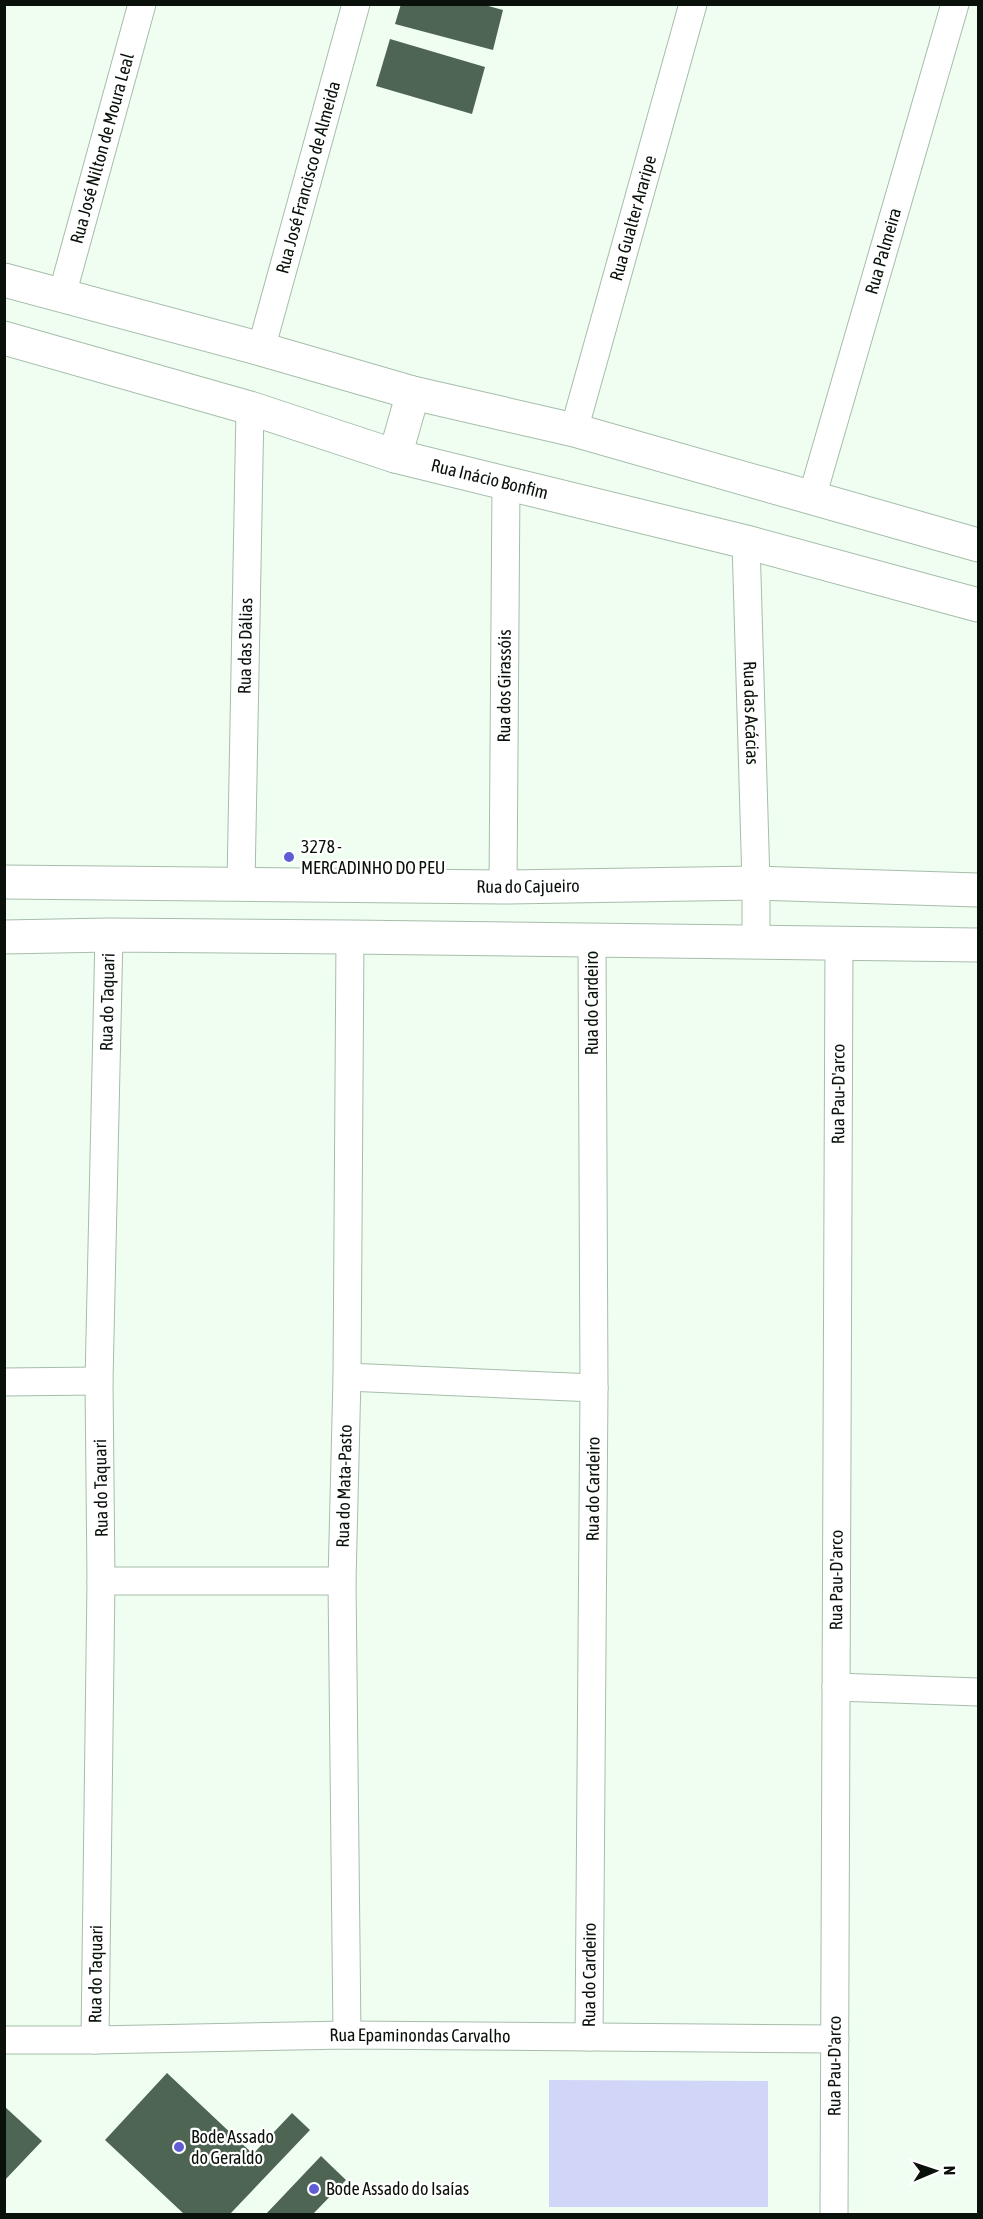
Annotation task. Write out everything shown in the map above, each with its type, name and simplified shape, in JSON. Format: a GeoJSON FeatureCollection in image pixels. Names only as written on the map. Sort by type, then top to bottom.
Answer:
{"type":"FeatureCollection","features":[{"type":"Feature","properties":{"kind":"street","name":"Rua José Nilton de Moura Leal"},"geometry":{"type":"LineString","coordinates":[[62,295],[142,4]]}},
{"type":"Feature","properties":{"kind":"street","name":"Rua José Francisco de Almeida"},"geometry":{"type":"LineString","coordinates":[[261,349],[356,4]]}},
{"type":"Feature","properties":{"kind":"street","name":"Rua Gualter Araripe"},"geometry":{"type":"LineString","coordinates":[[574,430],[693,4]]}},
{"type":"Feature","properties":{"kind":"street","name":"Rua Palmeira"},"geometry":{"type":"LineString","coordinates":[[812,497],[955,4]]}},
{"type":"Feature","properties":{"kind":"street"},"geometry":{"type":"LineString","coordinates":[[4,280],[261,349],[413,393],[574,430],[978,545]]}},
{"type":"Feature","properties":{"kind":"street","name":"Rua Inácio Bonfim"},"geometry":{"type":"LineString","coordinates":[[4,338],[250,408],[395,456],[746,542],[978,605]]}},
{"type":"Feature","properties":{"kind":"street"},"geometry":{"type":"LineString","coordinates":[[395,456],[413,393]]}},
{"type":"Feature","properties":{"kind":"street","name":"Rua das Dálias"},"geometry":{"type":"LineString","coordinates":[[241,884],[250,408]]}},
{"type":"Feature","properties":{"kind":"street","name":"Rua dos Girassóis"},"geometry":{"type":"LineString","coordinates":[[503,887],[506,484]]}},
{"type":"Feature","properties":{"kind":"street","name":"Rua das Acácias"},"geometry":{"type":"LineString","coordinates":[[746,542],[756,941]]}},
{"type":"Feature","properties":{"kind":"street","name":"Rua do Cajueiro"},"geometry":{"type":"LineString","coordinates":[[4,882],[503,887],[756,883],[978,890]]}},
{"type":"Feature","properties":{"kind":"street"},"geometry":{"type":"LineString","coordinates":[[4,937],[109,935],[978,945]]}},
{"type":"Feature","properties":{"kind":"street","name":"Rua do Taquari"},"geometry":{"type":"LineString","coordinates":[[95,2040],[102,1581],[99,1381],[109,935]]}},
{"type":"Feature","properties":{"kind":"street","name":"Rua do Mata-Pasto"},"geometry":{"type":"LineString","coordinates":[[347,2036],[342,1581],[350,937]]}},
{"type":"Feature","properties":{"kind":"street","name":"Rua do Cardeiro"},"geometry":{"type":"LineString","coordinates":[[589,2037],[594,1388],[592,941]]}},
{"type":"Feature","properties":{"kind":"street","name":"Rua Pau-D'arco"},"geometry":{"type":"LineString","coordinates":[[834,2214],[840,943]]}},
{"type":"Feature","properties":{"kind":"street"},"geometry":{"type":"LineString","coordinates":[[346,1377],[594,1388]]}},
{"type":"Feature","properties":{"kind":"street"},"geometry":{"type":"LineString","coordinates":[[4,1382],[99,1381]]}},
{"type":"Feature","properties":{"kind":"street"},"geometry":{"type":"LineString","coordinates":[[102,1581],[342,1581]]}},
{"type":"Feature","properties":{"kind":"street"},"geometry":{"type":"LineString","coordinates":[[836,1687],[978,1692]]}},
{"type":"Feature","properties":{"kind":"street","name":"Rua Epaminondas Carvalho"},"geometry":{"type":"LineString","coordinates":[[4,2040],[347,2036],[835,2039]]}},
{"type":"Feature","properties":{"kind":"shaded area"},"geometry":{"type":"Polygon","coordinates":[[[549,2080],[768,2081],[768,2207],[549,2207],[549,2080]]]}},
{"type":"Feature","properties":{"kind":"building"},"geometry":{"type":"Polygon","coordinates":[[[401,4],[481,4],[503,10],[493,50],[395,24],[401,4]]]}},
{"type":"Feature","properties":{"kind":"building"},"geometry":{"type":"Polygon","coordinates":[[[390,39],[485,67],[472,114],[376,86],[390,39]]]}},
{"type":"Feature","properties":{"kind":"building","name":"Bode Assado do Geraldo"},"geometry":{"type":"Polygon","coordinates":[[[167,2073],[253,2154],[292,2113],[310,2130],[230,2214],[184,2214],[105,2140],[167,2073]]]}},
{"type":"Feature","properties":{"kind":"building"},"geometry":{"type":"Polygon","coordinates":[[[4,2106],[42,2141],[4,2181],[4,2106]]]}},
{"type":"Feature","properties":{"kind":"building","name":"Bode Assado do Isaías"},"geometry":{"type":"Polygon","coordinates":[[[321,2156],[346,2180],[313,2214],[266,2214],[321,2156]]]}},
{"type":"Feature","properties":{"kind":"place","name":"3278 - MERCADINHO DO PEU"},"geometry":{"type":"Point","coordinates":[289,857]}},
{"type":"Feature","properties":{"kind":"place","name":"Bode Assado do Geraldo"},"geometry":{"type":"Point","coordinates":[179,2147]}},
{"type":"Feature","properties":{"kind":"place","name":"Bode Assado do Isaías"},"geometry":{"type":"Point","coordinates":[314,2189]}}]}
